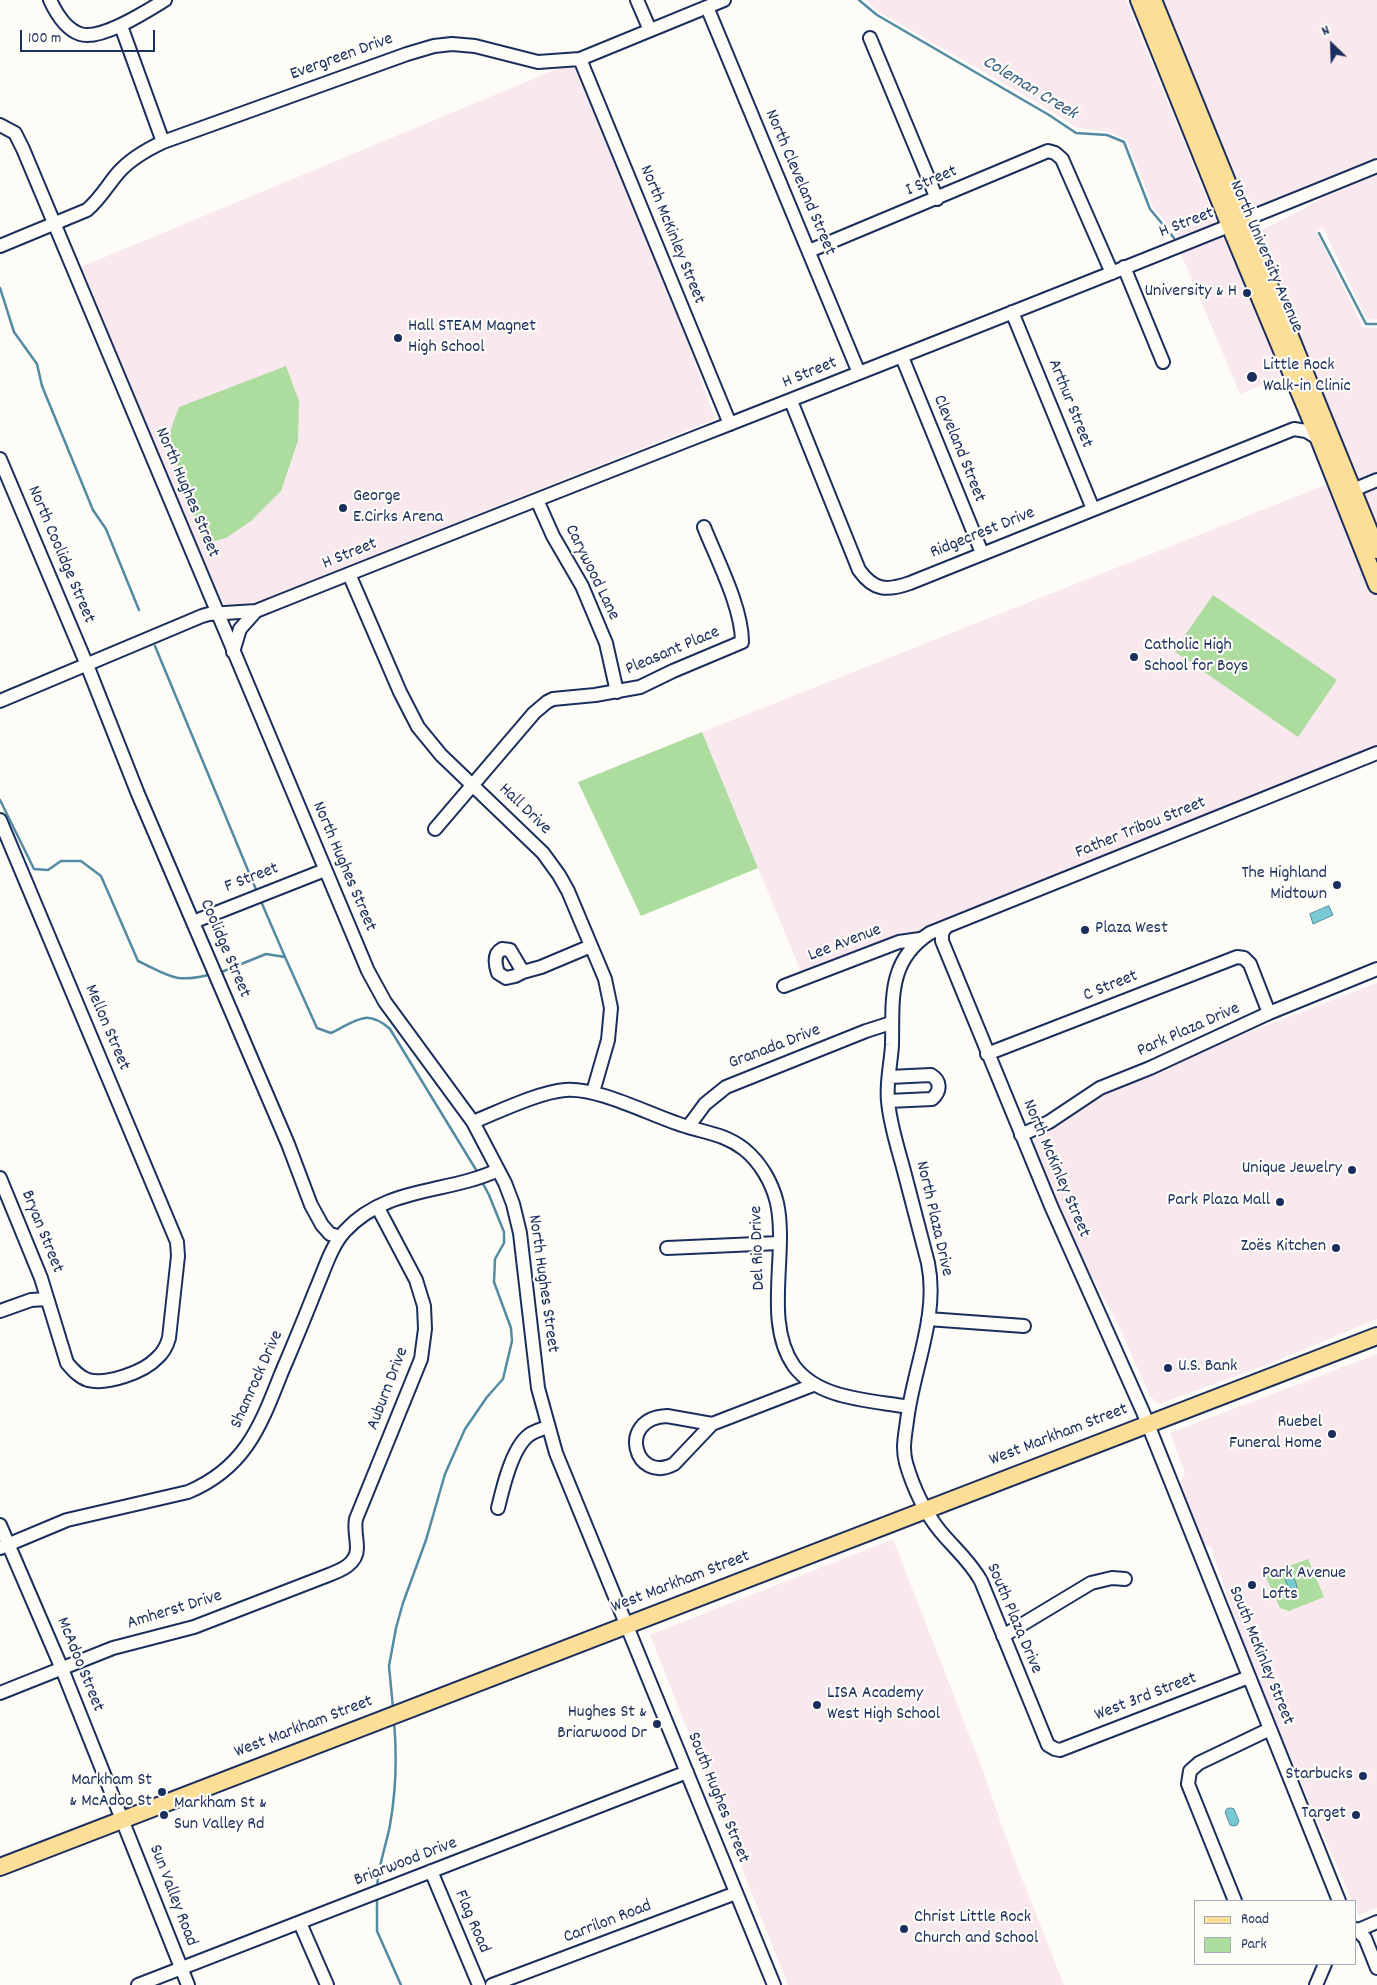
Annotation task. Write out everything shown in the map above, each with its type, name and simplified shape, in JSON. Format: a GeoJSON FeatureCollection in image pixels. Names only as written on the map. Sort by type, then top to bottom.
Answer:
{"type":"FeatureCollection","features":[{"type":"Feature","properties":{"kind":"main road","name":"North University Avenue"},"geometry":{"type":"LineString","coordinates":[[1139,0],[1353,490],[1377,550]]}},
{"type":"Feature","properties":{"kind":"main road","name":"North University Avenue"},"geometry":{"type":"LineString","coordinates":[[1153,0],[1304,402],[1377,584]]}},
{"type":"Feature","properties":{"kind":"main road","name":"West Markham Street"},"geometry":{"type":"LineString","coordinates":[[0,1867],[1377,1336]]}},
{"type":"Feature","properties":{"kind":"street"},"geometry":{"type":"LineString","coordinates":[[50,0],[60,18],[80,34],[94,34],[121,26],[165,0]]}},
{"type":"Feature","properties":{"kind":"street"},"geometry":{"type":"LineString","coordinates":[[637,0],[650,30]]}},
{"type":"Feature","properties":{"kind":"street","name":"Evergreen Drive"},"geometry":{"type":"LineString","coordinates":[[0,246],[87,210],[97,202],[117,174],[135,157],[163,142],[405,54],[434,46],[452,44],[475,46],[538,62],[580,59],[724,0]]}},
{"type":"Feature","properties":{"kind":"street","name":"North Cleveland Street"},"geometry":{"type":"LineString","coordinates":[[707,7],[771,164],[810,251],[859,373]]}},
{"type":"Feature","properties":{"kind":"street"},"geometry":{"type":"LineString","coordinates":[[121,26],[163,142]]}},
{"type":"Feature","properties":{"kind":"street"},"geometry":{"type":"LineString","coordinates":[[870,38],[937,199]]}},
{"type":"Feature","properties":{"kind":"street","name":"North McKinley Street"},"geometry":{"type":"LineString","coordinates":[[580,59],[730,424]]}},
{"type":"Feature","properties":{"kind":"street","name":"North Hughes Street"},"geometry":{"type":"LineString","coordinates":[[0,124],[12,130],[18,137],[233,652],[378,991],[472,1122],[508,1189],[517,1218],[538,1388],[548,1427],[556,1454],[627,1625]]}},
{"type":"Feature","properties":{"kind":"street","name":"I Street"},"geometry":{"type":"LineString","coordinates":[[810,251],[937,199],[1044,152],[1055,153],[1063,163],[1112,273]]}},
{"type":"Feature","properties":{"kind":"street","name":"H Street"},"geometry":{"type":"LineString","coordinates":[[0,701],[202,616],[256,611],[791,401],[1377,167]]}},
{"type":"Feature","properties":{"kind":"street"},"geometry":{"type":"LineString","coordinates":[[1124,268],[1163,362]]}},
{"type":"Feature","properties":{"kind":"street","name":"Arthur Street"},"geometry":{"type":"LineString","coordinates":[[1012,312],[1093,509]]}},
{"type":"Feature","properties":{"kind":"street","name":"Cleveland Street"},"geometry":{"type":"LineString","coordinates":[[902,357],[982,553]]}},
{"type":"Feature","properties":{"kind":"street","name":"Ridgecrest Drive"},"geometry":{"type":"LineString","coordinates":[[791,401],[856,564],[869,582],[883,588],[899,587],[1294,429]]}},
{"type":"Feature","properties":{"kind":"street"},"geometry":{"type":"LineString","coordinates":[[1304,402],[1302,414],[1294,429],[1306,431],[1319,439]]}},
{"type":"Feature","properties":{"kind":"street","name":"North Coolidge Street"},"geometry":{"type":"LineString","coordinates":[[0,459],[87,665]]}},
{"type":"Feature","properties":{"kind":"street"},"geometry":{"type":"LineString","coordinates":[[1353,490],[1377,480]]}},
{"type":"Feature","properties":{"kind":"street","name":"Carywood Lane"},"geometry":{"type":"LineString","coordinates":[[537,500],[554,536],[582,586],[606,643],[617,692]]}},
{"type":"Feature","properties":{"kind":"street","name":"Pleasant Place"},"geometry":{"type":"LineString","coordinates":[[435,830],[534,713],[547,702],[559,698],[617,692],[640,687],[742,642],[742,631],[735,605],[704,527]]}},
{"type":"Feature","properties":{"kind":"street","name":"Hall Drive"},"geometry":{"type":"LineString","coordinates":[[349,574],[400,692],[418,727],[434,748],[543,853],[552,863],[568,891],[605,979],[611,1016],[608,1040],[593,1092]]}},
{"type":"Feature","properties":{"kind":"street","name":"H Street"},"geometry":{"type":"LineString","coordinates":[[233,652],[240,629],[256,611]]}},
{"type":"Feature","properties":{"kind":"street","name":"Coolidge Street"},"geometry":{"type":"LineString","coordinates":[[87,665],[138,794],[281,1127],[318,1219],[330,1234],[340,1237]]}},
{"type":"Feature","properties":{"kind":"street","name":"Father Tribou Street"},"geometry":{"type":"LineString","coordinates":[[920,939],[935,930],[1377,753]]}},
{"type":"Feature","properties":{"kind":"street","name":"Mellon Street"},"geometry":{"type":"LineString","coordinates":[[0,820],[173,1231],[178,1249]]}},
{"type":"Feature","properties":{"kind":"street","name":"F Street"},"geometry":{"type":"LineString","coordinates":[[193,922],[325,870]]}},
{"type":"Feature","properties":{"kind":"street","name":"North McKinley Street"},"geometry":{"type":"LineString","coordinates":[[946,926],[942,933],[942,940],[987,1054],[1074,1258],[1148,1423]]}},
{"type":"Feature","properties":{"kind":"street","name":"Lee Avenue"},"geometry":{"type":"LineString","coordinates":[[784,986],[898,942],[920,939]]}},
{"type":"Feature","properties":{"kind":"street","name":"North Plaza Drive"},"geometry":{"type":"LineString","coordinates":[[920,939],[909,951],[898,971],[892,1002],[892,1044],[888,1101],[895,1139],[930,1274],[931,1300],[909,1407],[903,1448],[906,1463],[920,1500],[926,1510]]}},
{"type":"Feature","properties":{"kind":"street"},"geometry":{"type":"LineString","coordinates":[[523,972],[541,967],[591,946]]}},
{"type":"Feature","properties":{"kind":"street","name":"C Street"},"geometry":{"type":"LineString","coordinates":[[987,1054],[1237,957],[1247,960],[1270,1013]]}},
{"type":"Feature","properties":{"kind":"street","name":"Park Plaza Drive"},"geometry":{"type":"LineString","coordinates":[[1021,1135],[1049,1122],[1100,1088],[1150,1068],[1270,1013],[1377,969]]}},
{"type":"Feature","properties":{"kind":"street","name":"Granada Drive"},"geometry":{"type":"LineString","coordinates":[[688,1127],[705,1104],[726,1086],[891,1023]]}},
{"type":"Feature","properties":{"kind":"street"},"geometry":{"type":"LineString","coordinates":[[888,1101],[932,1099],[938,1092],[938,1082],[931,1075],[889,1077]]}},
{"type":"Feature","properties":{"kind":"street","name":"Del Rio Drive"},"geometry":{"type":"LineString","coordinates":[[472,1122],[554,1091],[574,1089],[593,1092],[688,1127],[720,1135],[743,1148],[753,1158],[768,1179],[774,1192],[777,1205],[779,1243],[778,1322],[783,1346],[795,1367],[813,1385],[840,1394],[909,1407]]}},
{"type":"Feature","properties":{"kind":"street","name":"Shamrock Drive"},"geometry":{"type":"LineString","coordinates":[[4,1546],[37,1531],[72,1519],[188,1492],[202,1486],[226,1470],[246,1448],[261,1422],[340,1237],[358,1220],[400,1196],[480,1178],[498,1170]]}},
{"type":"Feature","properties":{"kind":"street","name":"Bryan Street"},"geometry":{"type":"LineString","coordinates":[[0,1178],[36,1263],[64,1357],[73,1371],[85,1378],[98,1381],[110,1380],[150,1364],[161,1354],[167,1345],[170,1329],[178,1249]]}},
{"type":"Feature","properties":{"kind":"street","name":"Auburn Drive"},"geometry":{"type":"LineString","coordinates":[[355,1556],[357,1547],[354,1528],[356,1519],[421,1359],[425,1329],[424,1306],[416,1280],[378,1208]]}},
{"type":"Feature","properties":{"kind":"street"},"geometry":{"type":"LineString","coordinates":[[667,1248],[779,1243]]}},
{"type":"Feature","properties":{"kind":"street"},"geometry":{"type":"LineString","coordinates":[[0,1311],[31,1300],[47,1299]]}},
{"type":"Feature","properties":{"kind":"street"},"geometry":{"type":"LineString","coordinates":[[928,1319],[1024,1326]]}},
{"type":"Feature","properties":{"kind":"street"},"geometry":{"type":"LineString","coordinates":[[712,1424],[667,1416],[652,1419],[646,1422],[637,1433],[636,1452],[646,1464],[659,1468],[668,1467],[674,1464],[712,1424],[813,1385]]}},
{"type":"Feature","properties":{"kind":"street","name":"South McKinley Street"},"geometry":{"type":"LineString","coordinates":[[1148,1423],[1340,1900]]}},
{"type":"Feature","properties":{"kind":"street"},"geometry":{"type":"LineString","coordinates":[[498,1508],[504,1484],[523,1441],[536,1431],[548,1427]]}},
{"type":"Feature","properties":{"kind":"street","name":"South Plaza Drive"},"geometry":{"type":"LineString","coordinates":[[926,1510],[939,1530],[974,1570],[1040,1728],[1048,1745],[1055,1750]]}},
{"type":"Feature","properties":{"kind":"street","name":"McAdoo Street"},"geometry":{"type":"LineString","coordinates":[[0,1526],[4,1546],[62,1669],[123,1819]]}},
{"type":"Feature","properties":{"kind":"street","name":"Amherst Drive"},"geometry":{"type":"LineString","coordinates":[[0,1693],[125,1644],[173,1634],[194,1627],[344,1569],[352,1562],[355,1556]]}},
{"type":"Feature","properties":{"kind":"street"},"geometry":{"type":"LineString","coordinates":[[1003,1636],[1091,1583],[1112,1578],[1125,1579]]}},
{"type":"Feature","properties":{"kind":"street","name":"South Hughes Street"},"geometry":{"type":"LineString","coordinates":[[627,1625],[774,1985]]}},
{"type":"Feature","properties":{"kind":"street","name":"West 3rd Street"},"geometry":{"type":"LineString","coordinates":[[1055,1750],[1060,1750],[1249,1677]]}},
{"type":"Feature","properties":{"kind":"street"},"geometry":{"type":"LineString","coordinates":[[1235,1900],[1188,1784],[1190,1771],[1199,1763],[1270,1729]]}},
{"type":"Feature","properties":{"kind":"street","name":"Briarwood Drive"},"geometry":{"type":"LineString","coordinates":[[138,1985],[687,1772]]}},
{"type":"Feature","properties":{"kind":"street","name":"Sun Valley Road"},"geometry":{"type":"LineString","coordinates":[[123,1819],[188,1985]]}},
{"type":"Feature","properties":{"kind":"street","name":"Flag Road"},"geometry":{"type":"LineString","coordinates":[[431,1872],[479,1985]]}},
{"type":"Feature","properties":{"kind":"street","name":"Carrilon Road"},"geometry":{"type":"LineString","coordinates":[[492,1985],[736,1893]]}},
{"type":"Feature","properties":{"kind":"street"},"geometry":{"type":"LineString","coordinates":[[1357,1930],[1377,1922]]}},
{"type":"Feature","properties":{"kind":"street"},"geometry":{"type":"LineString","coordinates":[[300,1923],[327,1985]]}},
{"type":"Feature","properties":{"kind":"street"},"geometry":{"type":"LineString","coordinates":[[1357,1931],[1365,1938],[1377,1968]]}},
{"type":"Feature","properties":{"kind":"street"},"geometry":{"type":"LineString","coordinates":[[1316,1985],[1325,1965]]}},
{"type":"Feature","properties":{"kind":"shaded area"},"geometry":{"type":"Polygon","coordinates":[[[865,0],[1126,0],[1216,221],[1286,375],[1240,394],[1182,256],[1177,235],[1153,207],[1126,139],[1109,132],[1078,128],[879,12],[865,0]]]}},
{"type":"Feature","properties":{"kind":"shaded area"},"geometry":{"type":"Polygon","coordinates":[[[1163,0],[1377,0],[1377,157],[1257,206],[1247,202],[1163,0]]]}},
{"type":"Feature","properties":{"kind":"shaded area","name":"Hall STEAM Magnet High School"},"geometry":{"type":"Polygon","coordinates":[[[574,62],[689,346],[715,419],[262,600],[229,607],[221,601],[81,267],[574,62]]]}},
{"type":"Feature","properties":{"kind":"shaded area"},"geometry":{"type":"Polygon","coordinates":[[[1377,175],[1377,319],[1367,320],[1323,228],[1316,231],[1363,327],[1377,328],[1377,474],[1361,480],[1350,475],[1302,339],[1257,232],[1320,199],[1377,175]]]}},
{"type":"Feature","properties":{"kind":"shaded area","name":"Catholic High School for Boys"},"geometry":{"type":"Polygon","coordinates":[[[1335,481],[1377,582],[1377,753],[804,979],[702,732],[1335,481]]]}},
{"type":"Feature","properties":{"kind":"shaded area"},"geometry":{"type":"Polygon","coordinates":[[[1377,488],[1377,536],[1359,495],[1377,488]]]}},
{"type":"Feature","properties":{"kind":"shaded area","name":"Park Plaza Mall"},"geometry":{"type":"Polygon","coordinates":[[[1377,983],[1377,1319],[1269,1364],[1159,1404],[1150,1396],[1117,1322],[1081,1256],[1032,1143],[1042,1134],[1100,1095],[1244,1034],[1377,983]]]}},
{"type":"Feature","properties":{"kind":"shaded area"},"geometry":{"type":"Polygon","coordinates":[[[1377,1354],[1377,1908],[1358,1915],[1357,1900],[1352,1900],[1249,1660],[1211,1547],[1204,1544],[1180,1483],[1185,1473],[1170,1433],[1377,1354]]]}},
{"type":"Feature","properties":{"kind":"shaded area","name":"LISA Academy West High School"},"geometry":{"type":"Polygon","coordinates":[[[893,1539],[985,1776],[1006,1838],[1064,1985],[788,1985],[650,1635],[893,1539]]]}},
{"type":"Feature","properties":{"kind":"green space"},"geometry":{"type":"Polygon","coordinates":[[[286,366],[299,401],[298,441],[281,491],[251,521],[226,538],[204,544],[168,437],[179,407],[286,366]]]}},
{"type":"Feature","properties":{"kind":"green space"},"geometry":{"type":"Polygon","coordinates":[[[1213,595],[1337,680],[1298,737],[1174,651],[1213,595]]]}},
{"type":"Feature","properties":{"kind":"green space"},"geometry":{"type":"Polygon","coordinates":[[[702,732],[758,868],[641,916],[578,782],[702,732]]]}},
{"type":"Feature","properties":{"kind":"green space"},"geometry":{"type":"Polygon","coordinates":[[[1308,1559],[1324,1597],[1289,1611],[1280,1608],[1265,1575],[1308,1559]]]}},
{"type":"Feature","properties":{"kind":"water"},"geometry":{"type":"Polygon","coordinates":[[[1329,906],[1333,915],[1313,924],[1310,914],[1329,906]]]}},
{"type":"Feature","properties":{"kind":"water"},"geometry":{"type":"Polygon","coordinates":[[[1291,1576],[1296,1583],[1297,1590],[1291,1593],[1285,1579],[1291,1576]]]}},
{"type":"Feature","properties":{"kind":"water"},"geometry":{"type":"Polygon","coordinates":[[[1231,1808],[1234,1809],[1239,1821],[1237,1825],[1233,1826],[1230,1825],[1225,1812],[1231,1808]]]}},
{"type":"Feature","properties":{"kind":"waterway","name":"Coleman Creek"},"geometry":{"type":"LineString","coordinates":[[859,0],[877,15],[1049,115],[1076,133],[1107,135],[1124,142],[1150,209],[1174,238]]}},
{"type":"Feature","properties":{"kind":"waterway","name":"Coleman Creek"},"geometry":{"type":"LineString","coordinates":[[1319,233],[1366,324],[1377,324]]}},
{"type":"Feature","properties":{"kind":"waterway"},"geometry":{"type":"LineString","coordinates":[[0,288],[14,332],[37,364],[42,386],[93,510],[106,529],[139,610]]}},
{"type":"Feature","properties":{"kind":"waterway"},"geometry":{"type":"LineString","coordinates":[[155,646],[257,892]]}},
{"type":"Feature","properties":{"kind":"waterway"},"geometry":{"type":"LineString","coordinates":[[0,800],[34,869],[48,870],[61,861],[81,861],[101,876],[138,961],[173,977],[189,978],[212,974]]}},
{"type":"Feature","properties":{"kind":"waterway"},"geometry":{"type":"LineString","coordinates":[[260,899],[285,957]]}},
{"type":"Feature","properties":{"kind":"waterway"},"geometry":{"type":"LineString","coordinates":[[219,973],[266,954],[285,957],[317,1028],[331,1033],[354,1021],[367,1018],[374,1019],[390,1029],[478,1173]]}},
{"type":"Feature","properties":{"kind":"waterway"},"geometry":{"type":"LineString","coordinates":[[393,1708],[389,1666],[403,1603],[426,1540],[445,1474],[465,1429],[487,1397],[503,1379],[512,1341],[511,1328],[494,1282],[495,1259],[504,1243],[504,1232],[481,1180]]}},
{"type":"Feature","properties":{"kind":"waterway"},"geometry":{"type":"LineString","coordinates":[[377,1888],[380,1864],[390,1825],[394,1799],[396,1760],[394,1721]]}},
{"type":"Feature","properties":{"kind":"waterway"},"geometry":{"type":"LineString","coordinates":[[377,1896],[377,1931],[401,1985]]}},
{"type":"Feature","properties":{"kind":"place","name":"University & H"},"geometry":{"type":"Point","coordinates":[1247,293]}},
{"type":"Feature","properties":{"kind":"place","name":"Hall STEAM Magnet High School"},"geometry":{"type":"Point","coordinates":[398,338]}},
{"type":"Feature","properties":{"kind":"place","name":"Little Rock Walk-in Clinic"},"geometry":{"type":"Point","coordinates":[1252,377]}},
{"type":"Feature","properties":{"kind":"place","name":"George E.Cirks Arena"},"geometry":{"type":"Point","coordinates":[343,508]}},
{"type":"Feature","properties":{"kind":"place","name":"Catholic High School for Boys"},"geometry":{"type":"Point","coordinates":[1134,657]}},
{"type":"Feature","properties":{"kind":"place","name":"The Highland Midtown"},"geometry":{"type":"Point","coordinates":[1337,885]}},
{"type":"Feature","properties":{"kind":"place","name":"Plaza West"},"geometry":{"type":"Point","coordinates":[1085,930]}},
{"type":"Feature","properties":{"kind":"place","name":"Unique Jewelry"},"geometry":{"type":"Point","coordinates":[1352,1170]}},
{"type":"Feature","properties":{"kind":"place","name":"Park Plaza Mall"},"geometry":{"type":"Point","coordinates":[1280,1202]}},
{"type":"Feature","properties":{"kind":"place","name":"Zoës Kitchen"},"geometry":{"type":"Point","coordinates":[1336,1248]}},
{"type":"Feature","properties":{"kind":"place","name":"U.S. Bank"},"geometry":{"type":"Point","coordinates":[1168,1368]}},
{"type":"Feature","properties":{"kind":"place","name":"Ruebel Funeral Home"},"geometry":{"type":"Point","coordinates":[1332,1434]}},
{"type":"Feature","properties":{"kind":"place","name":"Park Avenue Lofts"},"geometry":{"type":"Point","coordinates":[1252,1585]}},
{"type":"Feature","properties":{"kind":"place","name":"LISA Academy West High School"},"geometry":{"type":"Point","coordinates":[817,1705]}},
{"type":"Feature","properties":{"kind":"place","name":"Hughes St & Briarwood Dr"},"geometry":{"type":"Point","coordinates":[657,1724]}},
{"type":"Feature","properties":{"kind":"place","name":"Starbucks"},"geometry":{"type":"Point","coordinates":[1363,1776]}},
{"type":"Feature","properties":{"kind":"place","name":"Markham St & McAdoo St"},"geometry":{"type":"Point","coordinates":[162,1792]}},
{"type":"Feature","properties":{"kind":"place","name":"Markham St & Sun Valley Rd"},"geometry":{"type":"Point","coordinates":[164,1815]}},
{"type":"Feature","properties":{"kind":"place","name":"Target"},"geometry":{"type":"Point","coordinates":[1356,1815]}},
{"type":"Feature","properties":{"kind":"place","name":"Christ Little Rock Church and School"},"geometry":{"type":"Point","coordinates":[904,1929]}}]}
